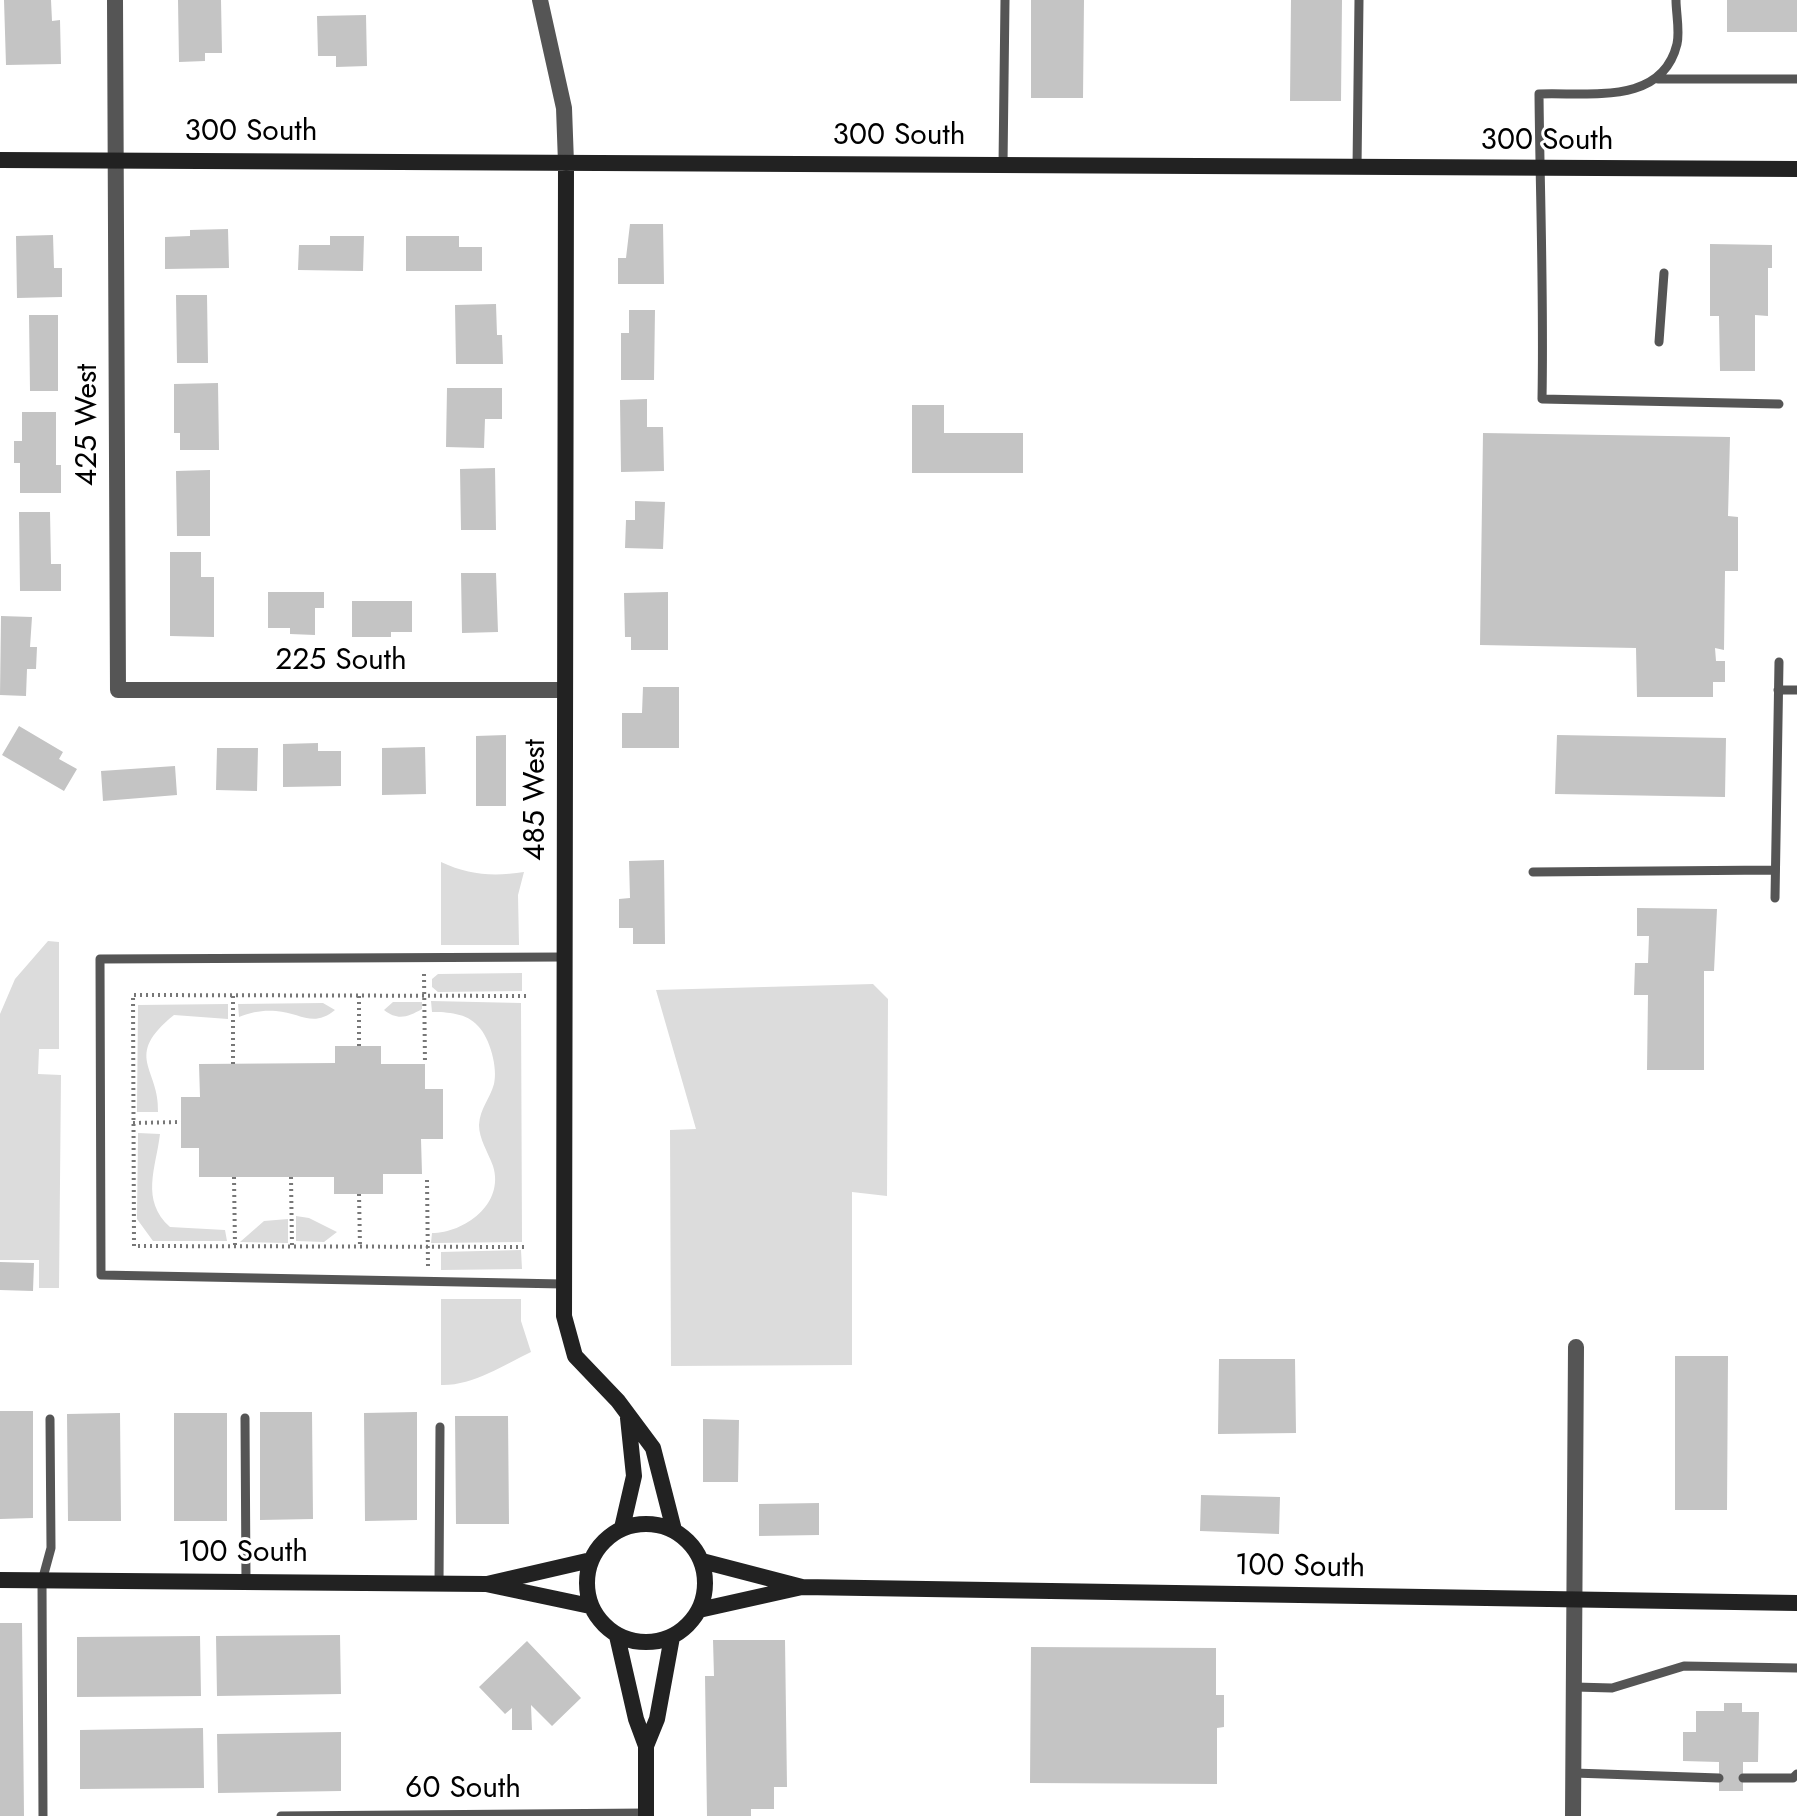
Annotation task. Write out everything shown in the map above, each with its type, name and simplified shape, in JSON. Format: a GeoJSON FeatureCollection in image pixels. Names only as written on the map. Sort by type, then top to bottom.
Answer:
{"type":"FeatureCollection","features":[{"type":"Feature","properties":{"kind":"street","name":"425 West"},"geometry":{"type":"LineString","coordinates":[[115,0],[118,690]]}},
{"type":"Feature","properties":{"kind":"street"},"geometry":{"type":"LineString","coordinates":[[540,0],[564,108],[566,163]]}},
{"type":"Feature","properties":{"kind":"street","name":"300 South"},"geometry":{"type":"LineString","coordinates":[[0,160],[1797,169]]}},
{"type":"Feature","properties":{"kind":"street","name":"485 West"},"geometry":{"type":"LineString","coordinates":[[566,163],[564,1316],[575,1356],[653,1448],[674,1530]]}},
{"type":"Feature","properties":{"kind":"street","name":"225 South"},"geometry":{"type":"LineString","coordinates":[[118,690],[565,690]]}},
{"type":"Feature","properties":{"kind":"street"},"geometry":{"type":"LineString","coordinates":[[1573,1816],[1576,1347]]}},
{"type":"Feature","properties":{"kind":"street"},"geometry":{"type":"LineString","coordinates":[[622,1528],[634,1476],[628,1416]]}},
{"type":"Feature","properties":{"kind":"street"},"geometry":{"type":"LineString","coordinates":[[657,1524],[674,1530],[685,1538],[702,1561],[706,1577],[699,1610],[688,1626],[672,1637],[654,1643],[635,1642],[617,1636],[601,1623],[590,1606],[586,1575],[591,1560],[599,1547],[622,1528],[657,1524]]}},
{"type":"Feature","properties":{"kind":"street","name":"100 South"},"geometry":{"type":"LineString","coordinates":[[486,1584],[591,1560]]}},
{"type":"Feature","properties":{"kind":"street","name":"100 South"},"geometry":{"type":"LineString","coordinates":[[702,1561],[802,1587]]}},
{"type":"Feature","properties":{"kind":"street","name":"100 South"},"geometry":{"type":"LineString","coordinates":[[0,1580],[486,1584],[590,1606]]}},
{"type":"Feature","properties":{"kind":"street","name":"100 South"},"geometry":{"type":"LineString","coordinates":[[699,1610],[802,1587],[1797,1603]]}},
{"type":"Feature","properties":{"kind":"street"},"geometry":{"type":"LineString","coordinates":[[617,1636],[636,1719],[646,1746],[646,1815]]}},
{"type":"Feature","properties":{"kind":"street"},"geometry":{"type":"LineString","coordinates":[[646,1746],[657,1719],[672,1637]]}},
{"type":"Feature","properties":{"kind":"lane"},"geometry":{"type":"LineString","coordinates":[[1003,165],[1005,0]]}},
{"type":"Feature","properties":{"kind":"lane"},"geometry":{"type":"LineString","coordinates":[[1357,168],[1359,0]]}},
{"type":"Feature","properties":{"kind":"lane"},"geometry":{"type":"LineString","coordinates":[[1676,0],[1677,44],[1658,79],[1640,90],[1539,94],[1544,272],[1542,399],[1779,404]]}},
{"type":"Feature","properties":{"kind":"lane"},"geometry":{"type":"LineString","coordinates":[[1658,79],[1797,79]]}},
{"type":"Feature","properties":{"kind":"lane"},"geometry":{"type":"LineString","coordinates":[[1659,342],[1664,273]]}},
{"type":"Feature","properties":{"kind":"lane"},"geometry":{"type":"LineString","coordinates":[[1775,898],[1779,662]]}},
{"type":"Feature","properties":{"kind":"lane"},"geometry":{"type":"LineString","coordinates":[[1778,690],[1797,690]]}},
{"type":"Feature","properties":{"kind":"lane"},"geometry":{"type":"LineString","coordinates":[[1533,872],[1775,870]]}},
{"type":"Feature","properties":{"kind":"lane"},"geometry":{"type":"LineString","coordinates":[[563,1284],[101,1275],[100,959],[564,957]]}},
{"type":"Feature","properties":{"kind":"lane"},"geometry":{"type":"LineString","coordinates":[[245,1418],[246,1582]]}},
{"type":"Feature","properties":{"kind":"lane"},"geometry":{"type":"LineString","coordinates":[[43,1816],[42,1581],[51,1548],[50,1419]]}},
{"type":"Feature","properties":{"kind":"lane"},"geometry":{"type":"LineString","coordinates":[[439,1584],[440,1427]]}},
{"type":"Feature","properties":{"kind":"lane"},"geometry":{"type":"LineString","coordinates":[[1575,1687],[1612,1688],[1684,1666],[1797,1668]]}},
{"type":"Feature","properties":{"kind":"lane"},"geometry":{"type":"LineString","coordinates":[[1574,1773],[1719,1778]]}},
{"type":"Feature","properties":{"kind":"lane"},"geometry":{"type":"LineString","coordinates":[[1743,1778],[1793,1778],[1797,1774]]}},
{"type":"Feature","properties":{"kind":"lane","name":"60 South"},"geometry":{"type":"LineString","coordinates":[[281,1816],[646,1815]]}},
{"type":"Feature","properties":{"kind":"path"},"geometry":{"type":"LineString","coordinates":[[424,972],[425,1064]]}},
{"type":"Feature","properties":{"kind":"path"},"geometry":{"type":"LineString","coordinates":[[526,996],[133,995],[133,1123],[134,1246],[527,1247]]}},
{"type":"Feature","properties":{"kind":"path"},"geometry":{"type":"LineString","coordinates":[[233,995],[233,1064]]}},
{"type":"Feature","properties":{"kind":"path"},"geometry":{"type":"LineString","coordinates":[[359,996],[359,1046]]}},
{"type":"Feature","properties":{"kind":"path"},"geometry":{"type":"LineString","coordinates":[[133,1123],[181,1122]]}},
{"type":"Feature","properties":{"kind":"path"},"geometry":{"type":"LineString","coordinates":[[234,1177],[235,1246]]}},
{"type":"Feature","properties":{"kind":"path"},"geometry":{"type":"LineString","coordinates":[[291,1177],[292,1246]]}},
{"type":"Feature","properties":{"kind":"path"},"geometry":{"type":"LineString","coordinates":[[427,1180],[428,1268]]}},
{"type":"Feature","properties":{"kind":"path"},"geometry":{"type":"LineString","coordinates":[[359,1194],[360,1246]]}},
{"type":"Feature","properties":{"kind":"shaded area"},"geometry":{"type":"Polygon","coordinates":[[[441,862],[481,874],[524,872],[518,895],[519,945],[441,945],[441,862]]]}},
{"type":"Feature","properties":{"kind":"shaded area"},"geometry":{"type":"Polygon","coordinates":[[[48,941],[59,942],[59,1049],[39,1049],[38,1074],[61,1075],[59,1288],[39,1288],[39,1260],[0,1260],[0,1014],[15,979],[48,941]]]}},
{"type":"Feature","properties":{"kind":"shaded area"},"geometry":{"type":"Polygon","coordinates":[[[522,973],[522,991],[438,992],[432,987],[432,979],[438,974],[522,973]]]}},
{"type":"Feature","properties":{"kind":"shaded area"},"geometry":{"type":"Polygon","coordinates":[[[873,984],[888,999],[887,1196],[852,1192],[852,1365],[671,1366],[670,1130],[696,1129],[656,990],[873,984]]]}},
{"type":"Feature","properties":{"kind":"shaded area"},"geometry":{"type":"Polygon","coordinates":[[[431,1001],[521,1003],[522,1242],[431,1243],[432,1233],[457,1228],[479,1214],[493,1192],[493,1166],[479,1125],[495,1077],[494,1062],[482,1031],[468,1018],[432,1012],[431,1001]]]}},
{"type":"Feature","properties":{"kind":"shaded area"},"geometry":{"type":"Polygon","coordinates":[[[393,1002],[422,1002],[422,1009],[398,1017],[384,1010],[393,1002]]]}},
{"type":"Feature","properties":{"kind":"shaded area"},"geometry":{"type":"Polygon","coordinates":[[[323,1003],[335,1010],[320,1018],[271,1011],[239,1017],[238,1004],[323,1003]]]}},
{"type":"Feature","properties":{"kind":"shaded area"},"geometry":{"type":"Polygon","coordinates":[[[228,1004],[228,1019],[174,1015],[158,1029],[150,1042],[147,1063],[158,1112],[137,1112],[138,1005],[228,1004]]]}},
{"type":"Feature","properties":{"kind":"shaded area"},"geometry":{"type":"Polygon","coordinates":[[[138,1133],[160,1134],[152,1183],[155,1206],[161,1217],[170,1227],[225,1230],[227,1241],[153,1241],[137,1219],[138,1133]]]}},
{"type":"Feature","properties":{"kind":"shaded area"},"geometry":{"type":"Polygon","coordinates":[[[296,1216],[309,1218],[337,1232],[324,1242],[296,1241],[296,1216]]]}},
{"type":"Feature","properties":{"kind":"shaded area"},"geometry":{"type":"Polygon","coordinates":[[[288,1219],[288,1243],[240,1242],[264,1221],[288,1219]]]}},
{"type":"Feature","properties":{"kind":"shaded area"},"geometry":{"type":"Polygon","coordinates":[[[521,1250],[522,1269],[441,1270],[441,1252],[521,1250]]]}},
{"type":"Feature","properties":{"kind":"shaded area"},"geometry":{"type":"Polygon","coordinates":[[[441,1299],[521,1299],[521,1321],[531,1352],[476,1378],[441,1385],[441,1299]]]}},
{"type":"Feature","properties":{"kind":"building"},"geometry":{"type":"Polygon","coordinates":[[[4,0],[51,0],[52,21],[60,20],[61,64],[6,65],[4,0]]]}},
{"type":"Feature","properties":{"kind":"building"},"geometry":{"type":"Polygon","coordinates":[[[178,0],[221,0],[222,53],[205,53],[205,61],[179,62],[178,0]]]}},
{"type":"Feature","properties":{"kind":"building"},"geometry":{"type":"Polygon","coordinates":[[[1031,0],[1084,0],[1083,98],[1031,98],[1031,0]]]}},
{"type":"Feature","properties":{"kind":"building"},"geometry":{"type":"Polygon","coordinates":[[[1291,0],[1342,0],[1341,101],[1290,101],[1291,0]]]}},
{"type":"Feature","properties":{"kind":"building"},"geometry":{"type":"Polygon","coordinates":[[[1727,0],[1797,0],[1797,32],[1727,32],[1727,0]]]}},
{"type":"Feature","properties":{"kind":"building"},"geometry":{"type":"Polygon","coordinates":[[[366,15],[367,66],[336,67],[336,56],[318,56],[317,16],[366,15]]]}},
{"type":"Feature","properties":{"kind":"building"},"geometry":{"type":"Polygon","coordinates":[[[630,224],[663,224],[664,284],[618,284],[618,258],[626,258],[630,224]]]}},
{"type":"Feature","properties":{"kind":"building"},"geometry":{"type":"Polygon","coordinates":[[[228,229],[229,268],[165,269],[165,237],[190,236],[190,230],[228,229]]]}},
{"type":"Feature","properties":{"kind":"building"},"geometry":{"type":"Polygon","coordinates":[[[53,235],[54,268],[62,268],[62,297],[17,298],[16,236],[53,235]]]}},
{"type":"Feature","properties":{"kind":"building"},"geometry":{"type":"Polygon","coordinates":[[[330,236],[364,236],[363,271],[298,270],[299,245],[330,245],[330,236]]]}},
{"type":"Feature","properties":{"kind":"building"},"geometry":{"type":"Polygon","coordinates":[[[406,236],[459,236],[459,247],[482,247],[482,271],[406,271],[406,236]]]}},
{"type":"Feature","properties":{"kind":"building"},"geometry":{"type":"Polygon","coordinates":[[[1710,244],[1772,245],[1772,268],[1768,268],[1768,316],[1755,315],[1755,371],[1720,371],[1719,316],[1710,316],[1710,244]]]}},
{"type":"Feature","properties":{"kind":"building"},"geometry":{"type":"Polygon","coordinates":[[[176,295],[207,295],[208,363],[177,363],[176,295]]]}},
{"type":"Feature","properties":{"kind":"building"},"geometry":{"type":"Polygon","coordinates":[[[496,304],[497,335],[502,335],[503,364],[456,364],[455,305],[496,304]]]}},
{"type":"Feature","properties":{"kind":"building"},"geometry":{"type":"Polygon","coordinates":[[[629,310],[655,310],[654,380],[621,380],[621,333],[629,333],[629,310]]]}},
{"type":"Feature","properties":{"kind":"building"},"geometry":{"type":"Polygon","coordinates":[[[29,315],[58,315],[58,391],[30,391],[29,315]]]}},
{"type":"Feature","properties":{"kind":"building"},"geometry":{"type":"Polygon","coordinates":[[[218,383],[219,450],[180,450],[180,433],[174,433],[174,384],[218,383]]]}},
{"type":"Feature","properties":{"kind":"building"},"geometry":{"type":"Polygon","coordinates":[[[447,388],[502,388],[502,419],[485,419],[484,448],[446,447],[447,388]]]}},
{"type":"Feature","properties":{"kind":"building"},"geometry":{"type":"Polygon","coordinates":[[[647,399],[647,427],[663,427],[664,471],[621,472],[620,400],[647,399]]]}},
{"type":"Feature","properties":{"kind":"building"},"geometry":{"type":"Polygon","coordinates":[[[912,405],[944,405],[944,433],[1023,433],[1023,473],[912,473],[912,405]]]}},
{"type":"Feature","properties":{"kind":"building"},"geometry":{"type":"Polygon","coordinates":[[[22,412],[56,412],[56,465],[61,465],[61,493],[20,493],[20,463],[14,463],[14,441],[22,441],[22,412]]]}},
{"type":"Feature","properties":{"kind":"building"},"geometry":{"type":"Polygon","coordinates":[[[1483,433],[1730,437],[1728,516],[1738,517],[1738,571],[1725,571],[1724,650],[1715,648],[1716,661],[1725,661],[1725,682],[1713,682],[1713,697],[1637,697],[1636,648],[1480,645],[1483,433]]]}},
{"type":"Feature","properties":{"kind":"building"},"geometry":{"type":"Polygon","coordinates":[[[495,468],[496,530],[461,530],[460,469],[495,468]]]}},
{"type":"Feature","properties":{"kind":"building"},"geometry":{"type":"Polygon","coordinates":[[[210,470],[210,536],[177,536],[176,471],[210,470]]]}},
{"type":"Feature","properties":{"kind":"building"},"geometry":{"type":"Polygon","coordinates":[[[635,501],[665,502],[663,549],[625,548],[626,520],[635,520],[635,501]]]}},
{"type":"Feature","properties":{"kind":"building"},"geometry":{"type":"Polygon","coordinates":[[[19,512],[50,512],[51,564],[61,564],[61,591],[20,591],[19,512]]]}},
{"type":"Feature","properties":{"kind":"building"},"geometry":{"type":"Polygon","coordinates":[[[170,552],[201,552],[201,577],[214,577],[214,637],[170,636],[170,552]]]}},
{"type":"Feature","properties":{"kind":"building"},"geometry":{"type":"Polygon","coordinates":[[[461,573],[496,573],[498,632],[462,633],[461,573]]]}},
{"type":"Feature","properties":{"kind":"building"},"geometry":{"type":"Polygon","coordinates":[[[268,592],[324,592],[324,608],[315,608],[315,635],[290,634],[290,628],[268,628],[268,592]]]}},
{"type":"Feature","properties":{"kind":"building"},"geometry":{"type":"Polygon","coordinates":[[[668,592],[668,650],[631,650],[631,637],[625,637],[624,593],[668,592]]]}},
{"type":"Feature","properties":{"kind":"building"},"geometry":{"type":"Polygon","coordinates":[[[352,601],[412,601],[412,632],[391,632],[391,637],[352,637],[352,601]]]}},
{"type":"Feature","properties":{"kind":"building"},"geometry":{"type":"Polygon","coordinates":[[[1,616],[32,617],[30,647],[37,647],[36,669],[27,669],[26,696],[0,695],[1,616]]]}},
{"type":"Feature","properties":{"kind":"building"},"geometry":{"type":"Polygon","coordinates":[[[643,687],[679,687],[679,748],[622,748],[622,713],[642,713],[643,687]]]}},
{"type":"Feature","properties":{"kind":"building"},"geometry":{"type":"Polygon","coordinates":[[[19,726],[63,752],[59,759],[77,769],[64,791],[2,755],[19,726]]]}},
{"type":"Feature","properties":{"kind":"building"},"geometry":{"type":"Polygon","coordinates":[[[506,735],[506,806],[476,806],[476,736],[506,735]]]}},
{"type":"Feature","properties":{"kind":"building"},"geometry":{"type":"Polygon","coordinates":[[[1557,735],[1726,738],[1725,797],[1555,794],[1557,735]]]}},
{"type":"Feature","properties":{"kind":"building"},"geometry":{"type":"Polygon","coordinates":[[[318,743],[318,751],[341,751],[341,786],[283,787],[283,744],[318,743]]]}},
{"type":"Feature","properties":{"kind":"building"},"geometry":{"type":"Polygon","coordinates":[[[425,747],[426,794],[382,795],[382,748],[425,747]]]}},
{"type":"Feature","properties":{"kind":"building"},"geometry":{"type":"Polygon","coordinates":[[[217,748],[258,748],[257,791],[216,790],[217,748]]]}},
{"type":"Feature","properties":{"kind":"building"},"geometry":{"type":"Polygon","coordinates":[[[175,766],[177,795],[103,801],[101,771],[175,766]]]}},
{"type":"Feature","properties":{"kind":"building"},"geometry":{"type":"Polygon","coordinates":[[[664,860],[665,944],[633,944],[633,928],[619,928],[619,899],[630,898],[629,861],[664,860]]]}},
{"type":"Feature","properties":{"kind":"building"},"geometry":{"type":"Polygon","coordinates":[[[1637,908],[1717,909],[1714,971],[1704,971],[1704,1070],[1647,1070],[1648,995],[1634,995],[1635,963],[1648,963],[1649,936],[1637,936],[1637,908]]]}},
{"type":"Feature","properties":{"kind":"building"},"geometry":{"type":"Polygon","coordinates":[[[335,1046],[381,1046],[381,1064],[425,1064],[425,1089],[443,1089],[443,1139],[421,1139],[422,1174],[383,1174],[383,1194],[334,1194],[334,1177],[199,1177],[199,1148],[181,1148],[181,1097],[200,1097],[199,1064],[335,1063],[335,1046]]]}},
{"type":"Feature","properties":{"kind":"building"},"geometry":{"type":"Polygon","coordinates":[[[0,1262],[34,1263],[33,1291],[0,1290],[0,1262]]]}},
{"type":"Feature","properties":{"kind":"building"},"geometry":{"type":"Polygon","coordinates":[[[1675,1356],[1728,1356],[1727,1510],[1675,1510],[1675,1356]]]}},
{"type":"Feature","properties":{"kind":"building"},"geometry":{"type":"Polygon","coordinates":[[[1219,1359],[1295,1359],[1296,1433],[1218,1434],[1219,1359]]]}},
{"type":"Feature","properties":{"kind":"building"},"geometry":{"type":"Polygon","coordinates":[[[0,1411],[33,1411],[33,1518],[0,1519],[0,1411]]]}},
{"type":"Feature","properties":{"kind":"building"},"geometry":{"type":"Polygon","coordinates":[[[260,1412],[312,1412],[313,1519],[260,1520],[260,1412]]]}},
{"type":"Feature","properties":{"kind":"building"},"geometry":{"type":"Polygon","coordinates":[[[417,1412],[417,1520],[365,1521],[364,1413],[417,1412]]]}},
{"type":"Feature","properties":{"kind":"building"},"geometry":{"type":"Polygon","coordinates":[[[120,1413],[121,1521],[68,1521],[67,1414],[120,1413]]]}},
{"type":"Feature","properties":{"kind":"building"},"geometry":{"type":"Polygon","coordinates":[[[174,1413],[227,1413],[227,1521],[174,1521],[174,1413]]]}},
{"type":"Feature","properties":{"kind":"building"},"geometry":{"type":"Polygon","coordinates":[[[455,1416],[508,1416],[509,1524],[456,1524],[455,1416]]]}},
{"type":"Feature","properties":{"kind":"building"},"geometry":{"type":"Polygon","coordinates":[[[703,1419],[739,1420],[738,1482],[703,1482],[703,1419]]]}},
{"type":"Feature","properties":{"kind":"building"},"geometry":{"type":"Polygon","coordinates":[[[1201,1495],[1280,1497],[1279,1534],[1200,1531],[1201,1495]]]}},
{"type":"Feature","properties":{"kind":"building"},"geometry":{"type":"Polygon","coordinates":[[[819,1503],[819,1535],[759,1536],[759,1504],[819,1503]]]}},
{"type":"Feature","properties":{"kind":"building"},"geometry":{"type":"Polygon","coordinates":[[[0,1623],[22,1623],[24,1816],[0,1816],[0,1623]]]}},
{"type":"Feature","properties":{"kind":"building"},"geometry":{"type":"Polygon","coordinates":[[[340,1635],[341,1694],[217,1696],[216,1636],[340,1635]]]}},
{"type":"Feature","properties":{"kind":"building"},"geometry":{"type":"Polygon","coordinates":[[[200,1636],[201,1696],[77,1697],[77,1637],[200,1636]]]}},
{"type":"Feature","properties":{"kind":"building"},"geometry":{"type":"Polygon","coordinates":[[[713,1640],[785,1640],[787,1787],[774,1787],[774,1809],[751,1809],[751,1816],[707,1816],[705,1676],[714,1676],[713,1640]]]}},
{"type":"Feature","properties":{"kind":"building"},"geometry":{"type":"Polygon","coordinates":[[[527,1641],[581,1698],[552,1726],[531,1705],[532,1730],[512,1730],[512,1708],[505,1714],[479,1687],[527,1641]]]}},
{"type":"Feature","properties":{"kind":"building"},"geometry":{"type":"Polygon","coordinates":[[[1031,1647],[1216,1648],[1216,1695],[1224,1695],[1224,1727],[1217,1728],[1217,1784],[1030,1783],[1031,1647]]]}},
{"type":"Feature","properties":{"kind":"building"},"geometry":{"type":"Polygon","coordinates":[[[1724,1703],[1742,1703],[1742,1712],[1759,1712],[1758,1762],[1743,1762],[1743,1791],[1719,1791],[1719,1762],[1683,1761],[1683,1732],[1696,1732],[1696,1711],[1724,1711],[1724,1703]]]}},
{"type":"Feature","properties":{"kind":"building"},"geometry":{"type":"Polygon","coordinates":[[[203,1728],[204,1788],[80,1789],[80,1730],[203,1728]]]}},
{"type":"Feature","properties":{"kind":"building"},"geometry":{"type":"Polygon","coordinates":[[[341,1732],[341,1791],[218,1793],[217,1734],[341,1732]]]}}]}
